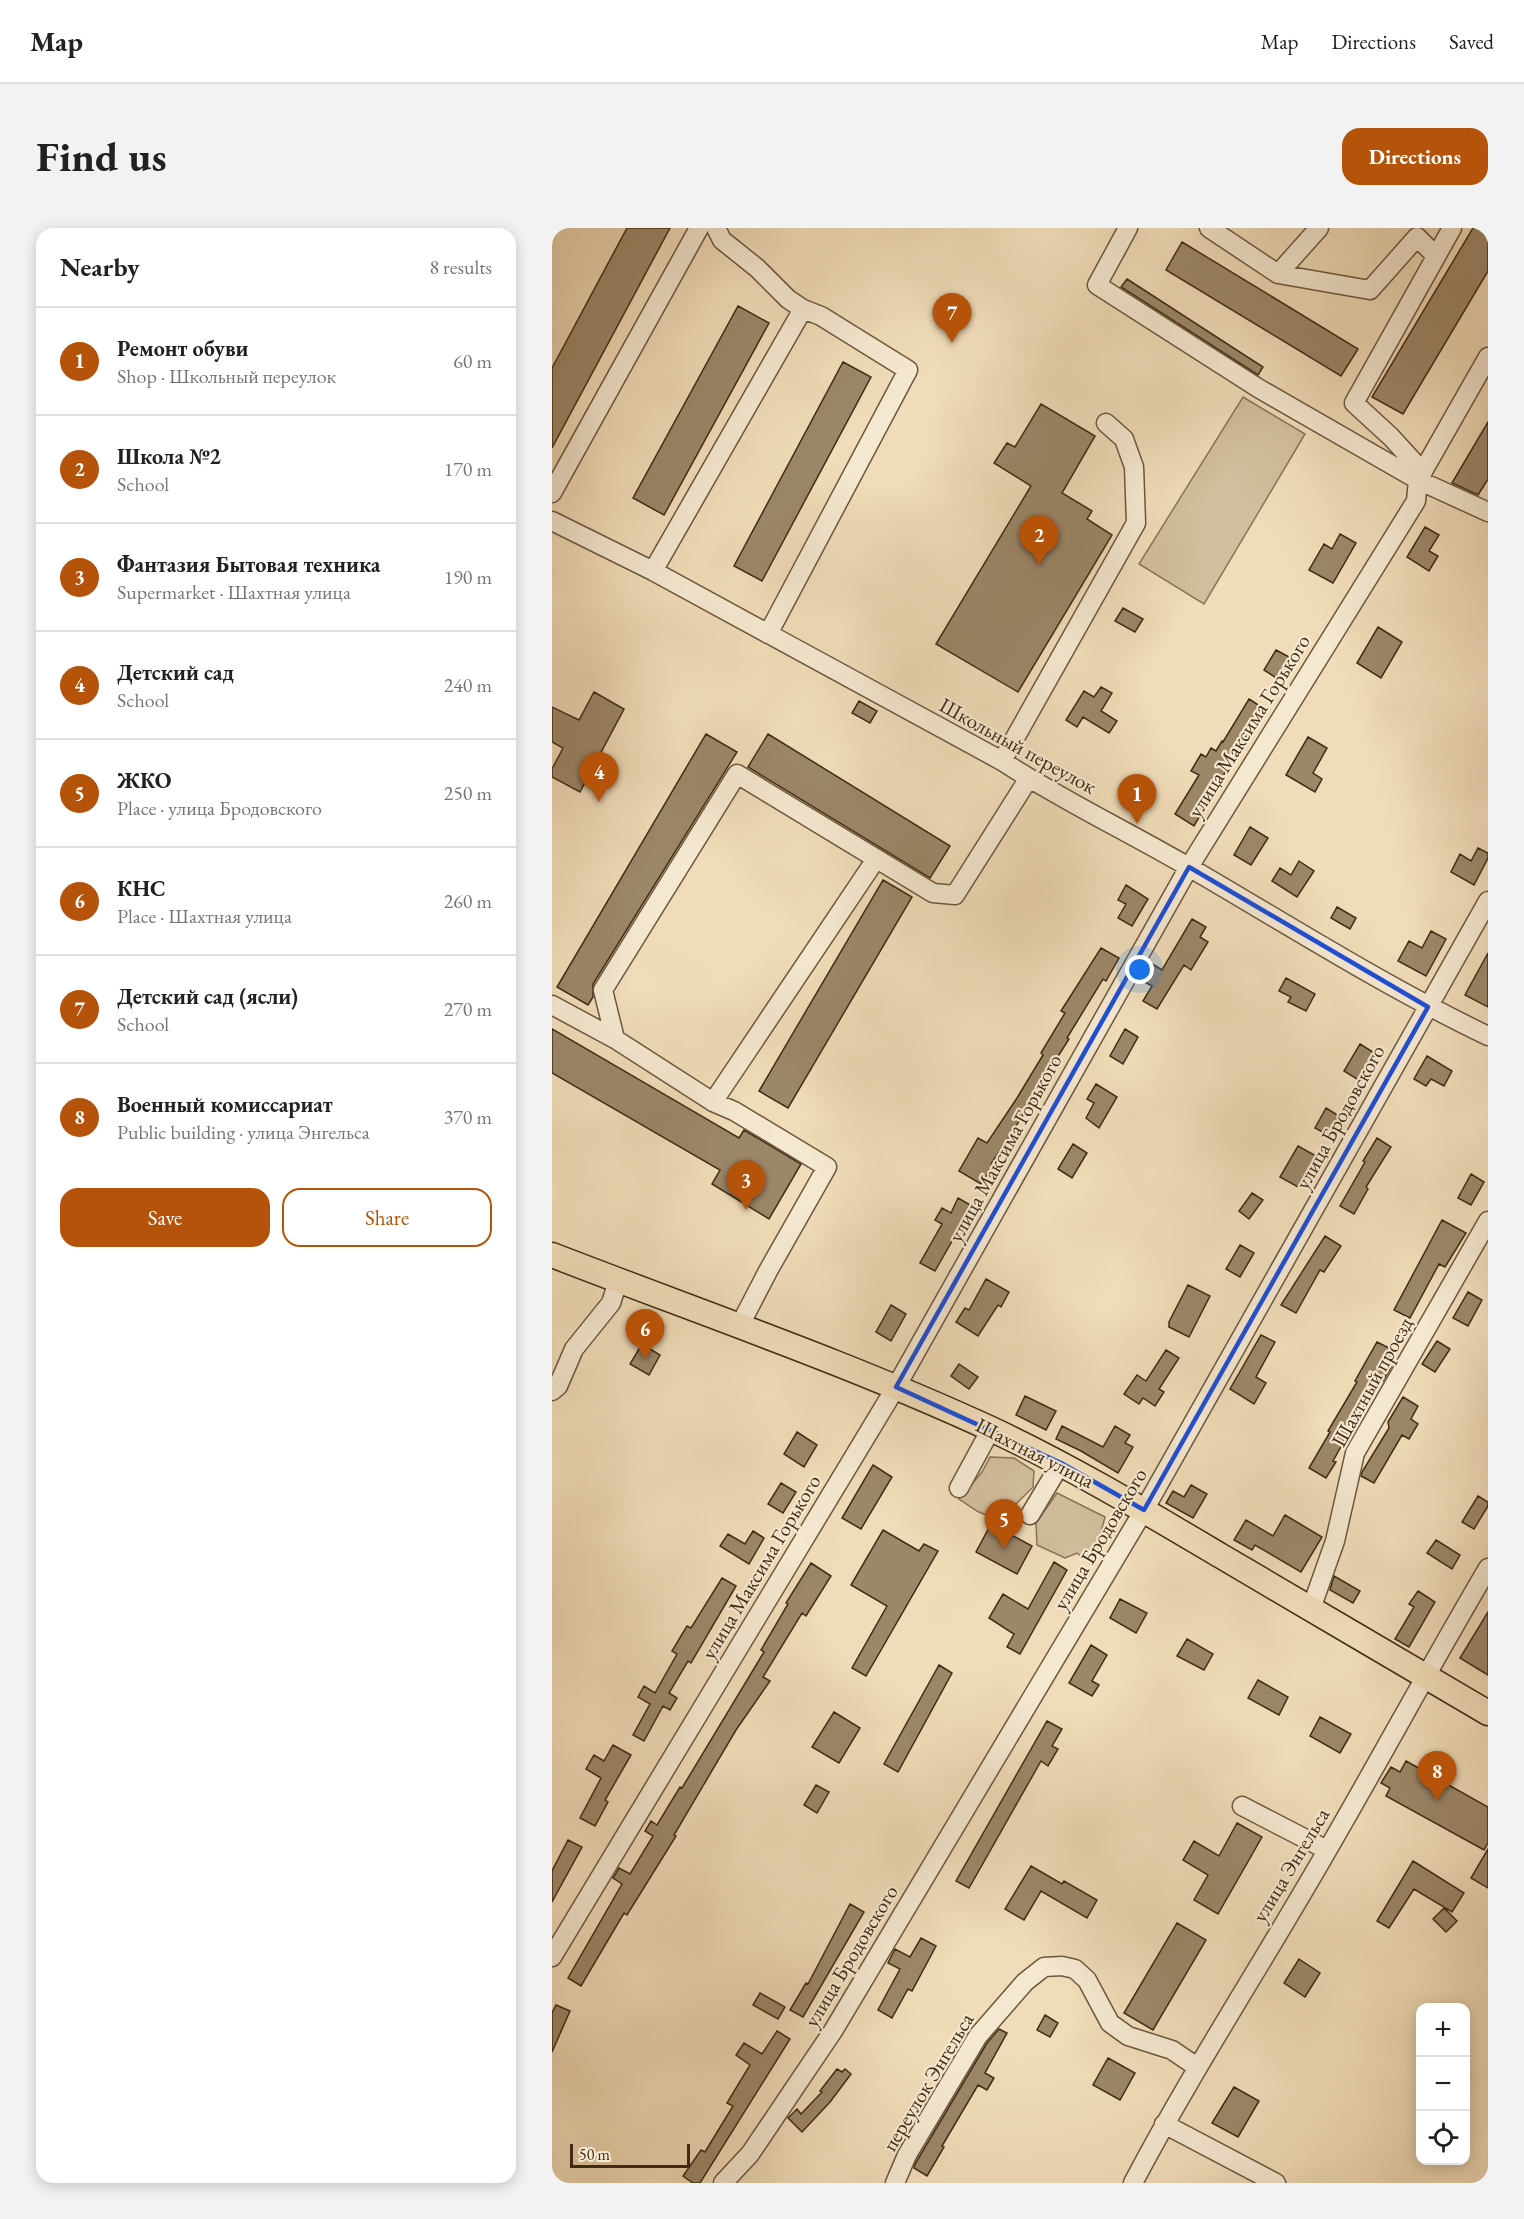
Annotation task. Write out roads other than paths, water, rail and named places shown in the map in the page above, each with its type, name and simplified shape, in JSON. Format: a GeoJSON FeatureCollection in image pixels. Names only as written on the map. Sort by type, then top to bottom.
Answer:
{"type":"FeatureCollection","features":[{"type":"Feature","properties":{"kind":"main road","name":"Шахтная улица"},"geometry":{"type":"LineString","coordinates":[[552,1255],[740,1325],[896,1387],[991,1429],[1060,1463],[1144,1510],[1488,1713]]}},
{"type":"Feature","properties":{"kind":"street"},"geometry":{"type":"LineString","coordinates":[[552,493],[699,228]]}},
{"type":"Feature","properties":{"kind":"street"},"geometry":{"type":"LineString","coordinates":[[716,228],[722,240],[757,268],[788,299],[803,309],[821,316],[908,369],[768,634]]}},
{"type":"Feature","properties":{"kind":"street"},"geometry":{"type":"LineString","coordinates":[[1128,228],[1096,285],[1258,388],[1488,512]]}},
{"type":"Feature","properties":{"kind":"street"},"geometry":{"type":"LineString","coordinates":[[1209,228],[1278,274],[1370,290],[1417,237],[1436,256]]}},
{"type":"Feature","properties":{"kind":"street"},"geometry":{"type":"LineString","coordinates":[[1278,274],[1319,228]]}},
{"type":"Feature","properties":{"kind":"street"},"geometry":{"type":"LineString","coordinates":[[1421,476],[1391,437],[1354,404],[1452,228]]}},
{"type":"Feature","properties":{"kind":"street"},"geometry":{"type":"LineString","coordinates":[[652,571],[803,309]]}},
{"type":"Feature","properties":{"kind":"street","name":"улица Максима Горького"},"geometry":{"type":"LineString","coordinates":[[552,1957],[896,1387],[1189,867],[1416,501],[1421,476],[1488,357]]}},
{"type":"Feature","properties":{"kind":"street"},"geometry":{"type":"LineString","coordinates":[[1002,761],[1136,523],[1134,467],[1124,439],[1106,423]]}},
{"type":"Feature","properties":{"kind":"street","name":"Школьный переулок"},"geometry":{"type":"LineString","coordinates":[[552,521],[652,571],[1002,761],[1428,1007],[1488,1036]]}},
{"type":"Feature","properties":{"kind":"street"},"geometry":{"type":"LineString","coordinates":[[615,1038],[603,990],[737,774],[933,893],[955,895],[1029,778]]}},
{"type":"Feature","properties":{"kind":"street"},"geometry":{"type":"LineString","coordinates":[[713,1102],[876,859]]}},
{"type":"Feature","properties":{"kind":"street","name":"улица Бродовского"},"geometry":{"type":"LineString","coordinates":[[723,2183],[750,2154],[832,2031],[1144,1510],[1488,901]]}},
{"type":"Feature","properties":{"kind":"street"},"geometry":{"type":"LineString","coordinates":[[552,1005],[615,1038],[713,1102],[827,1167],[768,1270],[740,1325]]}},
{"type":"Feature","properties":{"kind":"street","name":"Шахтный проезд"},"geometry":{"type":"LineString","coordinates":[[1311,1609],[1335,1541],[1355,1453],[1488,1221]]}},
{"type":"Feature","properties":{"kind":"street"},"geometry":{"type":"LineString","coordinates":[[552,1391],[558,1386],[574,1349],[610,1303],[618,1281]]}},
{"type":"Feature","properties":{"kind":"street"},"geometry":{"type":"LineString","coordinates":[[959,1488],[991,1429]]}},
{"type":"Feature","properties":{"kind":"street"},"geometry":{"type":"LineString","coordinates":[[1029,1515],[1060,1463]]}},
{"type":"Feature","properties":{"kind":"street","name":"улица Энгельса"},"geometry":{"type":"LineString","coordinates":[[1132,2183],[1197,2067],[1327,1850],[1488,1569]]}},
{"type":"Feature","properties":{"kind":"street"},"geometry":{"type":"LineString","coordinates":[[1242,1806],[1327,1850]]}},
{"type":"Feature","properties":{"kind":"street","name":"переулок Энгельса"},"geometry":{"type":"LineString","coordinates":[[895,2183],[907,2155],[978,2036],[1025,1982],[1044,1967],[1062,1966],[1075,1970],[1087,1980],[1110,2023],[1128,2036],[1172,2050],[1197,2067]]}},
{"type":"Feature","properties":{"kind":"street"},"geometry":{"type":"LineString","coordinates":[[1164,2124],[1276,2183]]}},
{"type":"Feature","properties":{"kind":"place","name":"Детский сад (ясли)"},"geometry":{"type":"Point","coordinates":[952,343]}},
{"type":"Feature","properties":{"kind":"place","name":"Школа №2"},"geometry":{"type":"Point","coordinates":[1039,565]}},
{"type":"Feature","properties":{"kind":"place","name":"Детский сад"},"geometry":{"type":"Point","coordinates":[599,802]}},
{"type":"Feature","properties":{"kind":"place","name":"Ремонт обуви"},"geometry":{"type":"Point","coordinates":[1137,824]}},
{"type":"Feature","properties":{"kind":"place","name":"Фантазия Бытовая техника"},"geometry":{"type":"Point","coordinates":[746,1210]}},
{"type":"Feature","properties":{"kind":"place","name":"КНС"},"geometry":{"type":"Point","coordinates":[645,1359]}},
{"type":"Feature","properties":{"kind":"place","name":"ЖКО"},"geometry":{"type":"Point","coordinates":[1004,1549]}},
{"type":"Feature","properties":{"kind":"place","name":"Военный комиссариат"},"geometry":{"type":"Point","coordinates":[1437,1801]}}]}
